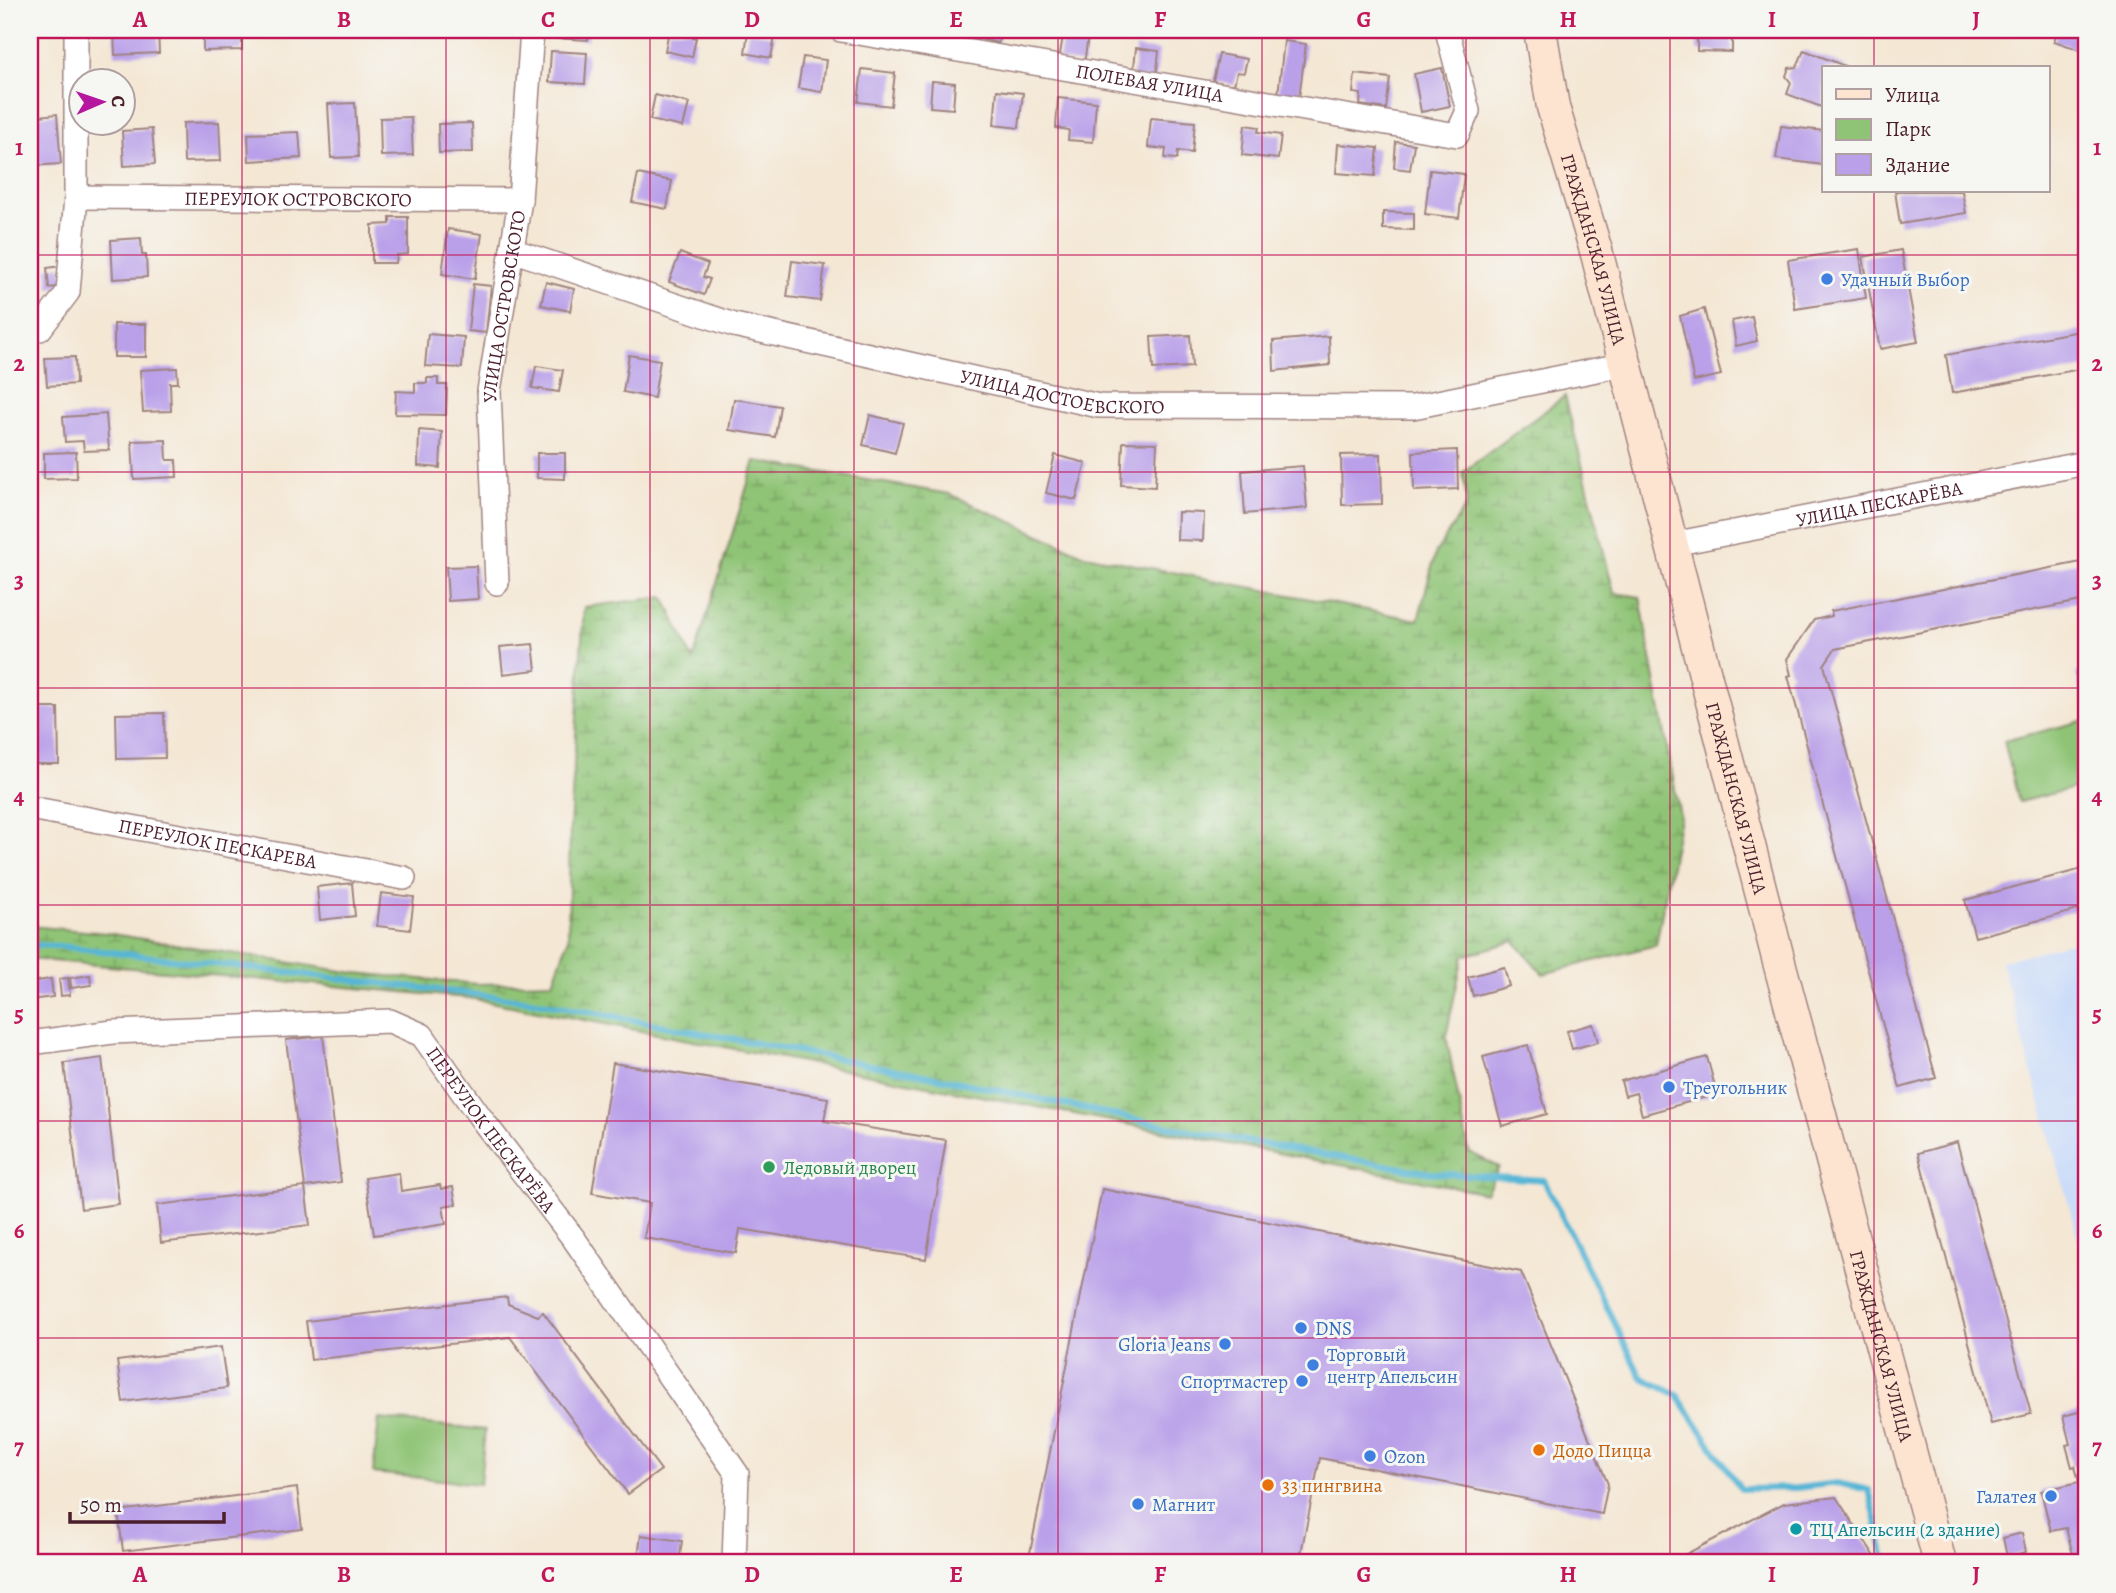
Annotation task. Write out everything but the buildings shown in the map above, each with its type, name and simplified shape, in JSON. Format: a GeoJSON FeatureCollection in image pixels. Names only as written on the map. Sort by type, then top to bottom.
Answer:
{"type":"FeatureCollection","features":[{"type":"Feature","properties":{"kind":"main road","name":"ГРАЖДАНСКАЯ УЛИЦА"},"geometry":{"type":"LineString","coordinates":[[1540,30],[1556,117],[1597,254],[1779,962],[1940,1563]]}},
{"type":"Feature","properties":{"kind":"street"},"geometry":{"type":"LineString","coordinates":[[35,330],[68,292],[76,197],[76,30]]}},
{"type":"Feature","properties":{"kind":"street","name":"УЛИЦА ОСТРОВСКОГО"},"geometry":{"type":"LineString","coordinates":[[497,583],[489,391],[520,200],[532,30]]}},
{"type":"Feature","properties":{"kind":"street","name":"ПОЛЕВАЯ УЛИЦА"},"geometry":{"type":"LineString","coordinates":[[841,30],[1457,135],[1468,111],[1447,30]]}},
{"type":"Feature","properties":{"kind":"street","name":"ПЕРЕУЛОК ОСТРОВСКОГО"},"geometry":{"type":"LineString","coordinates":[[76,197],[520,200]]}},
{"type":"Feature","properties":{"kind":"street","name":"УЛИЦА ДОСТОЕВСКОГО"},"geometry":{"type":"LineString","coordinates":[[512,250],[734,325],[1099,406],[1413,407],[1626,364]]}},
{"type":"Feature","properties":{"kind":"street","name":"УЛИЦА ПЕСКАРЁВА"},"geometry":{"type":"LineString","coordinates":[[1673,544],[2086,463]]}},
{"type":"Feature","properties":{"kind":"street","name":"ПЕРЕУЛОК ПЕСКАРЕВА"},"geometry":{"type":"LineString","coordinates":[[30,808],[404,878]]}},
{"type":"Feature","properties":{"kind":"street","name":"ПЕРЕУЛОК ПЕСКАРЁВА"},"geometry":{"type":"LineString","coordinates":[[30,1043],[113,1032],[390,1021],[422,1035],[483,1121],[574,1238],[737,1474],[734,1563]]}},
{"type":"Feature","properties":{"kind":"shaded area"},"geometry":{"type":"Polygon","coordinates":[[[2086,939],[2086,1253],[2082,1253],[2001,961],[2086,939]]]}},
{"type":"Feature","properties":{"kind":"green space"},"geometry":{"type":"Polygon","coordinates":[[[1565,396],[1614,593],[1640,597],[1680,817],[1656,945],[1543,974],[1514,941],[1463,956],[1446,1036],[1469,1152],[1499,1167],[1486,1193],[469,998],[30,959],[30,926],[106,933],[355,973],[477,984],[553,982],[568,940],[570,828],[584,607],[664,597],[693,660],[755,461],[949,494],[1085,555],[1418,620],[1436,552],[1467,504],[1463,472],[1565,396]]]}},
{"type":"Feature","properties":{"kind":"green space"},"geometry":{"type":"Polygon","coordinates":[[[2086,720],[2086,785],[2019,802],[2004,741],[2086,720]]]}},
{"type":"Feature","properties":{"kind":"green space"},"geometry":{"type":"Polygon","coordinates":[[[379,1419],[485,1430],[480,1484],[373,1473],[379,1419]]]}},
{"type":"Feature","properties":{"kind":"waterway"},"geometry":{"type":"LineString","coordinates":[[30,945],[59,946],[533,1001],[955,1081],[1199,1133],[1431,1173],[1544,1180],[1641,1377],[1677,1395],[1741,1489],[1797,1488],[1837,1483],[1869,1490],[1886,1563]]}},
{"type":"Feature","properties":{"kind":"place","name":"Удачный Выбор"},"geometry":{"type":"Point","coordinates":[1827,279]}},
{"type":"Feature","properties":{"kind":"place","name":"Треугольник"},"geometry":{"type":"Point","coordinates":[1669,1087]}},
{"type":"Feature","properties":{"kind":"place","name":"Ледовый дворец"},"geometry":{"type":"Point","coordinates":[769,1167]}},
{"type":"Feature","properties":{"kind":"place","name":"DNS"},"geometry":{"type":"Point","coordinates":[1301,1328]}},
{"type":"Feature","properties":{"kind":"place","name":"Gloria Jeans"},"geometry":{"type":"Point","coordinates":[1225,1344]}},
{"type":"Feature","properties":{"kind":"place","name":"Торговый центр Апельсин"},"geometry":{"type":"Point","coordinates":[1313,1365]}},
{"type":"Feature","properties":{"kind":"place","name":"Спортмастер"},"geometry":{"type":"Point","coordinates":[1302,1381]}},
{"type":"Feature","properties":{"kind":"place","name":"Додо Пицца"},"geometry":{"type":"Point","coordinates":[1539,1450]}},
{"type":"Feature","properties":{"kind":"place","name":"Ozon"},"geometry":{"type":"Point","coordinates":[1370,1456]}},
{"type":"Feature","properties":{"kind":"place","name":"33 пингвина"},"geometry":{"type":"Point","coordinates":[1268,1485]}},
{"type":"Feature","properties":{"kind":"place","name":"Галатея"},"geometry":{"type":"Point","coordinates":[2051,1496]}},
{"type":"Feature","properties":{"kind":"place","name":"Магнит"},"geometry":{"type":"Point","coordinates":[1138,1504]}},
{"type":"Feature","properties":{"kind":"place","name":"ТЦ Апельсин (2 здание)"},"geometry":{"type":"Point","coordinates":[1796,1529]}}]}
